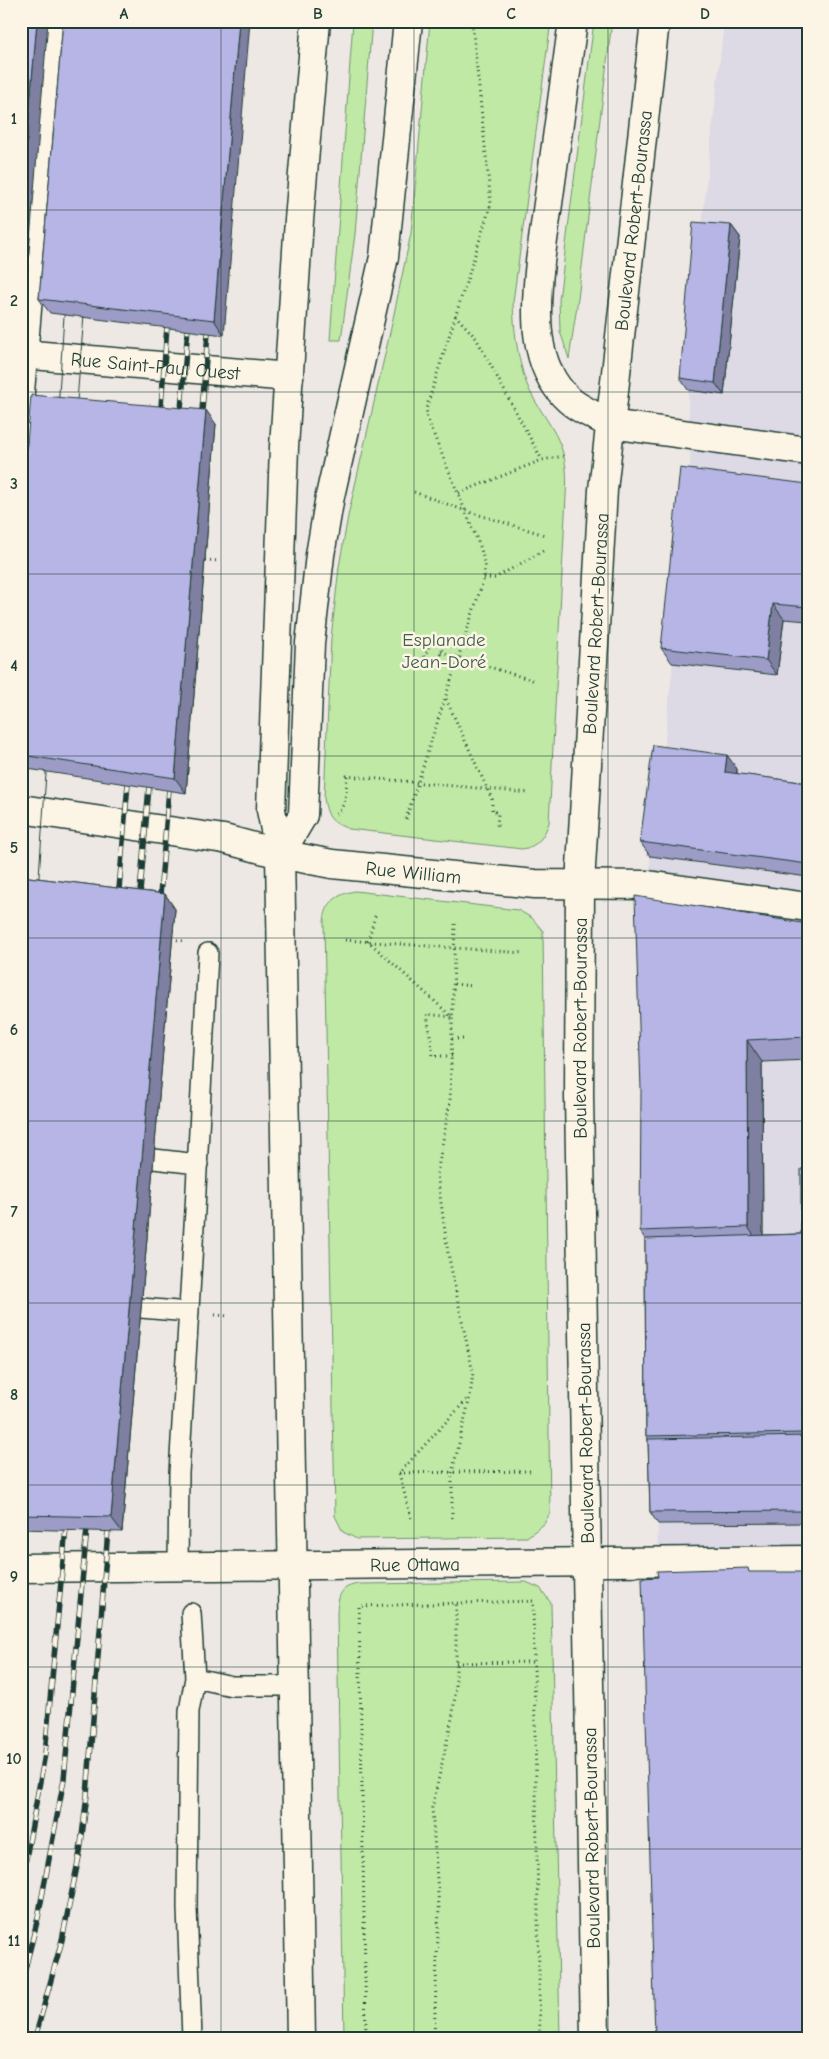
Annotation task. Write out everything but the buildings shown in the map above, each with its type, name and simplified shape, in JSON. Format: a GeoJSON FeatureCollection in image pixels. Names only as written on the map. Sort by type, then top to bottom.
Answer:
{"type":"FeatureCollection","features":[{"type":"Feature","properties":{"kind":"main road"},"geometry":{"type":"LineString","coordinates":[[301,2038],[280,854],[271,810],[276,630],[289,376],[299,220],[316,21]]}},
{"type":"Feature","properties":{"kind":"main road"},"geometry":{"type":"LineString","coordinates":[[280,854],[303,815],[310,643],[320,555],[335,471],[384,257],[408,21]]}},
{"type":"Feature","properties":{"kind":"main road"},"geometry":{"type":"LineString","coordinates":[[573,21],[537,296],[542,354],[556,386],[571,402],[610,424],[808,451]]}},
{"type":"Feature","properties":{"kind":"main road","name":"Boulevard Robert-Bourassa"},"geometry":{"type":"LineString","coordinates":[[595,2038],[579,1096],[580,884],[603,490],[654,21]]}},
{"type":"Feature","properties":{"kind":"main road","name":"Rue Saint-Paul Ouest"},"geometry":{"type":"LineString","coordinates":[[25,355],[289,376]]}},
{"type":"Feature","properties":{"kind":"main road","name":"Rue William"},"geometry":{"type":"LineString","coordinates":[[21,809],[224,839],[280,854],[347,866],[535,884],[648,885],[808,907]]}},
{"type":"Feature","properties":{"kind":"main road","name":"Rue Ottawa"},"geometry":{"type":"LineString","coordinates":[[21,1568],[808,1560]]}},
{"type":"Feature","properties":{"kind":"lane"},"geometry":{"type":"LineString","coordinates":[[21,433],[25,355],[56,21]]}},
{"type":"Feature","properties":{"kind":"lane"},"geometry":{"type":"LineString","coordinates":[[178,1565],[179,1474],[198,1164],[208,953]]}},
{"type":"Feature","properties":{"kind":"lane"},"geometry":{"type":"LineString","coordinates":[[154,1159],[198,1164]]}},
{"type":"Feature","properties":{"kind":"lane"},"geometry":{"type":"LineString","coordinates":[[141,1308],[189,1312]]}},
{"type":"Feature","properties":{"kind":"lane"},"geometry":{"type":"LineString","coordinates":[[191,1613],[195,1678],[189,1711],[187,1908],[192,2038]]}},
{"type":"Feature","properties":{"kind":"lane"},"geometry":{"type":"LineString","coordinates":[[195,1678],[232,1686],[296,1686]]}},
{"type":"Feature","properties":{"kind":"path"},"geometry":{"type":"LineString","coordinates":[[406,819],[484,578],[484,558],[429,423],[426,409],[491,204],[472,21]]}},
{"type":"Feature","properties":{"kind":"path"},"geometry":{"type":"LineString","coordinates":[[455,315],[476,338],[542,460]]}},
{"type":"Feature","properties":{"kind":"path"},"geometry":{"type":"LineString","coordinates":[[458,493],[542,460],[564,456]]}},
{"type":"Feature","properties":{"kind":"path"},"geometry":{"type":"LineString","coordinates":[[414,492],[466,511],[545,534]]}},
{"type":"Feature","properties":{"kind":"path"},"geometry":{"type":"LineString","coordinates":[[484,578],[495,578],[543,551]]}},
{"type":"Feature","properties":{"kind":"path"},"geometry":{"type":"LineString","coordinates":[[205,560],[219,561]]}},
{"type":"Feature","properties":{"kind":"path"},"geometry":{"type":"LineString","coordinates":[[423,662],[433,634]]}},
{"type":"Feature","properties":{"kind":"path"},"geometry":{"type":"LineString","coordinates":[[425,657],[438,661],[444,645],[430,641]]}},
{"type":"Feature","properties":{"kind":"path"},"geometry":{"type":"LineString","coordinates":[[441,652],[534,681]]}},
{"type":"Feature","properties":{"kind":"path"},"geometry":{"type":"LineString","coordinates":[[446,698],[492,799],[492,811],[498,813],[497,829]]}},
{"type":"Feature","properties":{"kind":"path"},"geometry":{"type":"LineString","coordinates":[[341,810],[345,799],[347,776],[530,793]]}},
{"type":"Feature","properties":{"kind":"path"},"geometry":{"type":"LineString","coordinates":[[368,941],[375,916]]}},
{"type":"Feature","properties":{"kind":"path"},"geometry":{"type":"LineString","coordinates":[[452,1518],[452,1473],[470,1397],[473,1373],[448,1253],[437,1174],[450,1101],[455,924]]}},
{"type":"Feature","properties":{"kind":"path"},"geometry":{"type":"LineString","coordinates":[[345,940],[524,953]]}},
{"type":"Feature","properties":{"kind":"path"},"geometry":{"type":"LineString","coordinates":[[368,941],[452,1017]]}},
{"type":"Feature","properties":{"kind":"path"},"geometry":{"type":"LineString","coordinates":[[453,984],[473,986]]}},
{"type":"Feature","properties":{"kind":"path"},"geometry":{"type":"LineString","coordinates":[[452,1017],[427,1014],[433,1056],[452,1056]]}},
{"type":"Feature","properties":{"kind":"path"},"geometry":{"type":"LineString","coordinates":[[452,1039],[466,1039]]}},
{"type":"Feature","properties":{"kind":"path"},"geometry":{"type":"LineString","coordinates":[[399,1473],[470,1397]]}},
{"type":"Feature","properties":{"kind":"path"},"geometry":{"type":"LineString","coordinates":[[399,1473],[531,1471]]}},
{"type":"Feature","properties":{"kind":"path"},"geometry":{"type":"LineString","coordinates":[[399,1473],[411,1518]]}},
{"type":"Feature","properties":{"kind":"path"},"geometry":{"type":"LineString","coordinates":[[366,2038],[359,1606],[533,1601],[540,2038]]}},
{"type":"Feature","properties":{"kind":"path"},"geometry":{"type":"LineString","coordinates":[[434,2038],[439,1908],[432,1808],[453,1714],[456,1663],[456,1603]]}},
{"type":"Feature","properties":{"kind":"path"},"geometry":{"type":"LineString","coordinates":[[456,1663],[533,1662]]}},
{"type":"Feature","properties":{"kind":"shaded area"},"geometry":{"type":"Polygon","coordinates":[[[724,21],[808,21],[808,2038],[669,2038],[656,1599],[658,1524],[650,856],[663,760],[691,483],[688,390],[701,233],[724,21]]]}},
{"type":"Feature","properties":{"kind":"green space"},"geometry":{"type":"Polygon","coordinates":[[[353,21],[372,21],[355,234],[341,340],[330,340],[353,21]]]}},
{"type":"Feature","properties":{"kind":"green space","name":"Esplanade Jean-Doré"},"geometry":{"type":"Polygon","coordinates":[[[430,21],[551,21],[513,302],[516,343],[520,362],[530,391],[560,444],[565,464],[567,485],[549,823],[540,840],[528,848],[522,849],[349,829],[331,819],[324,799],[331,638],[339,567],[348,516],[411,233],[430,21]]]}},
{"type":"Feature","properties":{"kind":"green space"},"geometry":{"type":"Polygon","coordinates":[[[594,21],[612,21],[569,359],[560,331],[559,300],[594,21]]]}},
{"type":"Feature","properties":{"kind":"green space"},"geometry":{"type":"Polygon","coordinates":[[[355,891],[518,910],[532,918],[543,931],[550,1513],[544,1524],[527,1537],[357,1539],[343,1532],[335,1516],[324,922],[327,910],[333,900],[343,894],[355,891]]]}},
{"type":"Feature","properties":{"kind":"green space"},"geometry":{"type":"Polygon","coordinates":[[[526,1582],[540,1588],[551,1603],[560,2038],[344,2038],[337,1614],[339,1597],[344,1589],[360,1584],[526,1582]]]}},
{"type":"Feature","properties":{"kind":"tram line"},"geometry":{"type":"LineString","coordinates":[[58,410],[65,300]]}},
{"type":"Feature","properties":{"kind":"tram line"},"geometry":{"type":"LineString","coordinates":[[76,413],[85,303]]}},
{"type":"Feature","properties":{"kind":"tram line"},"geometry":{"type":"LineString","coordinates":[[21,833],[28,756]]}},
{"type":"Feature","properties":{"kind":"tram line"},"geometry":{"type":"LineString","coordinates":[[38,891],[47,759]]}},
{"type":"Feature","properties":{"kind":"railway"},"geometry":{"type":"LineString","coordinates":[[160,420],[168,313]]}},
{"type":"Feature","properties":{"kind":"railway"},"geometry":{"type":"LineString","coordinates":[[180,421],[189,316]]}},
{"type":"Feature","properties":{"kind":"railway"},"geometry":{"type":"LineString","coordinates":[[201,424],[209,319]]}},
{"type":"Feature","properties":{"kind":"railway"},"geometry":{"type":"LineString","coordinates":[[118,901],[129,772]]}},
{"type":"Feature","properties":{"kind":"railway"},"geometry":{"type":"LineString","coordinates":[[139,904],[150,775]]}},
{"type":"Feature","properties":{"kind":"railway"},"geometry":{"type":"LineString","coordinates":[[159,907],[170,777]]}},
{"type":"Feature","properties":{"kind":"railway"},"geometry":{"type":"LineString","coordinates":[[21,1886],[45,1754],[67,1517]]}},
{"type":"Feature","properties":{"kind":"railway"},"geometry":{"type":"LineString","coordinates":[[21,1984],[38,1918],[64,1779],[88,1517]]}},
{"type":"Feature","properties":{"kind":"railway"},"geometry":{"type":"LineString","coordinates":[[35,2038],[62,1940],[80,1852],[87,1795],[109,1517]]}}]}
